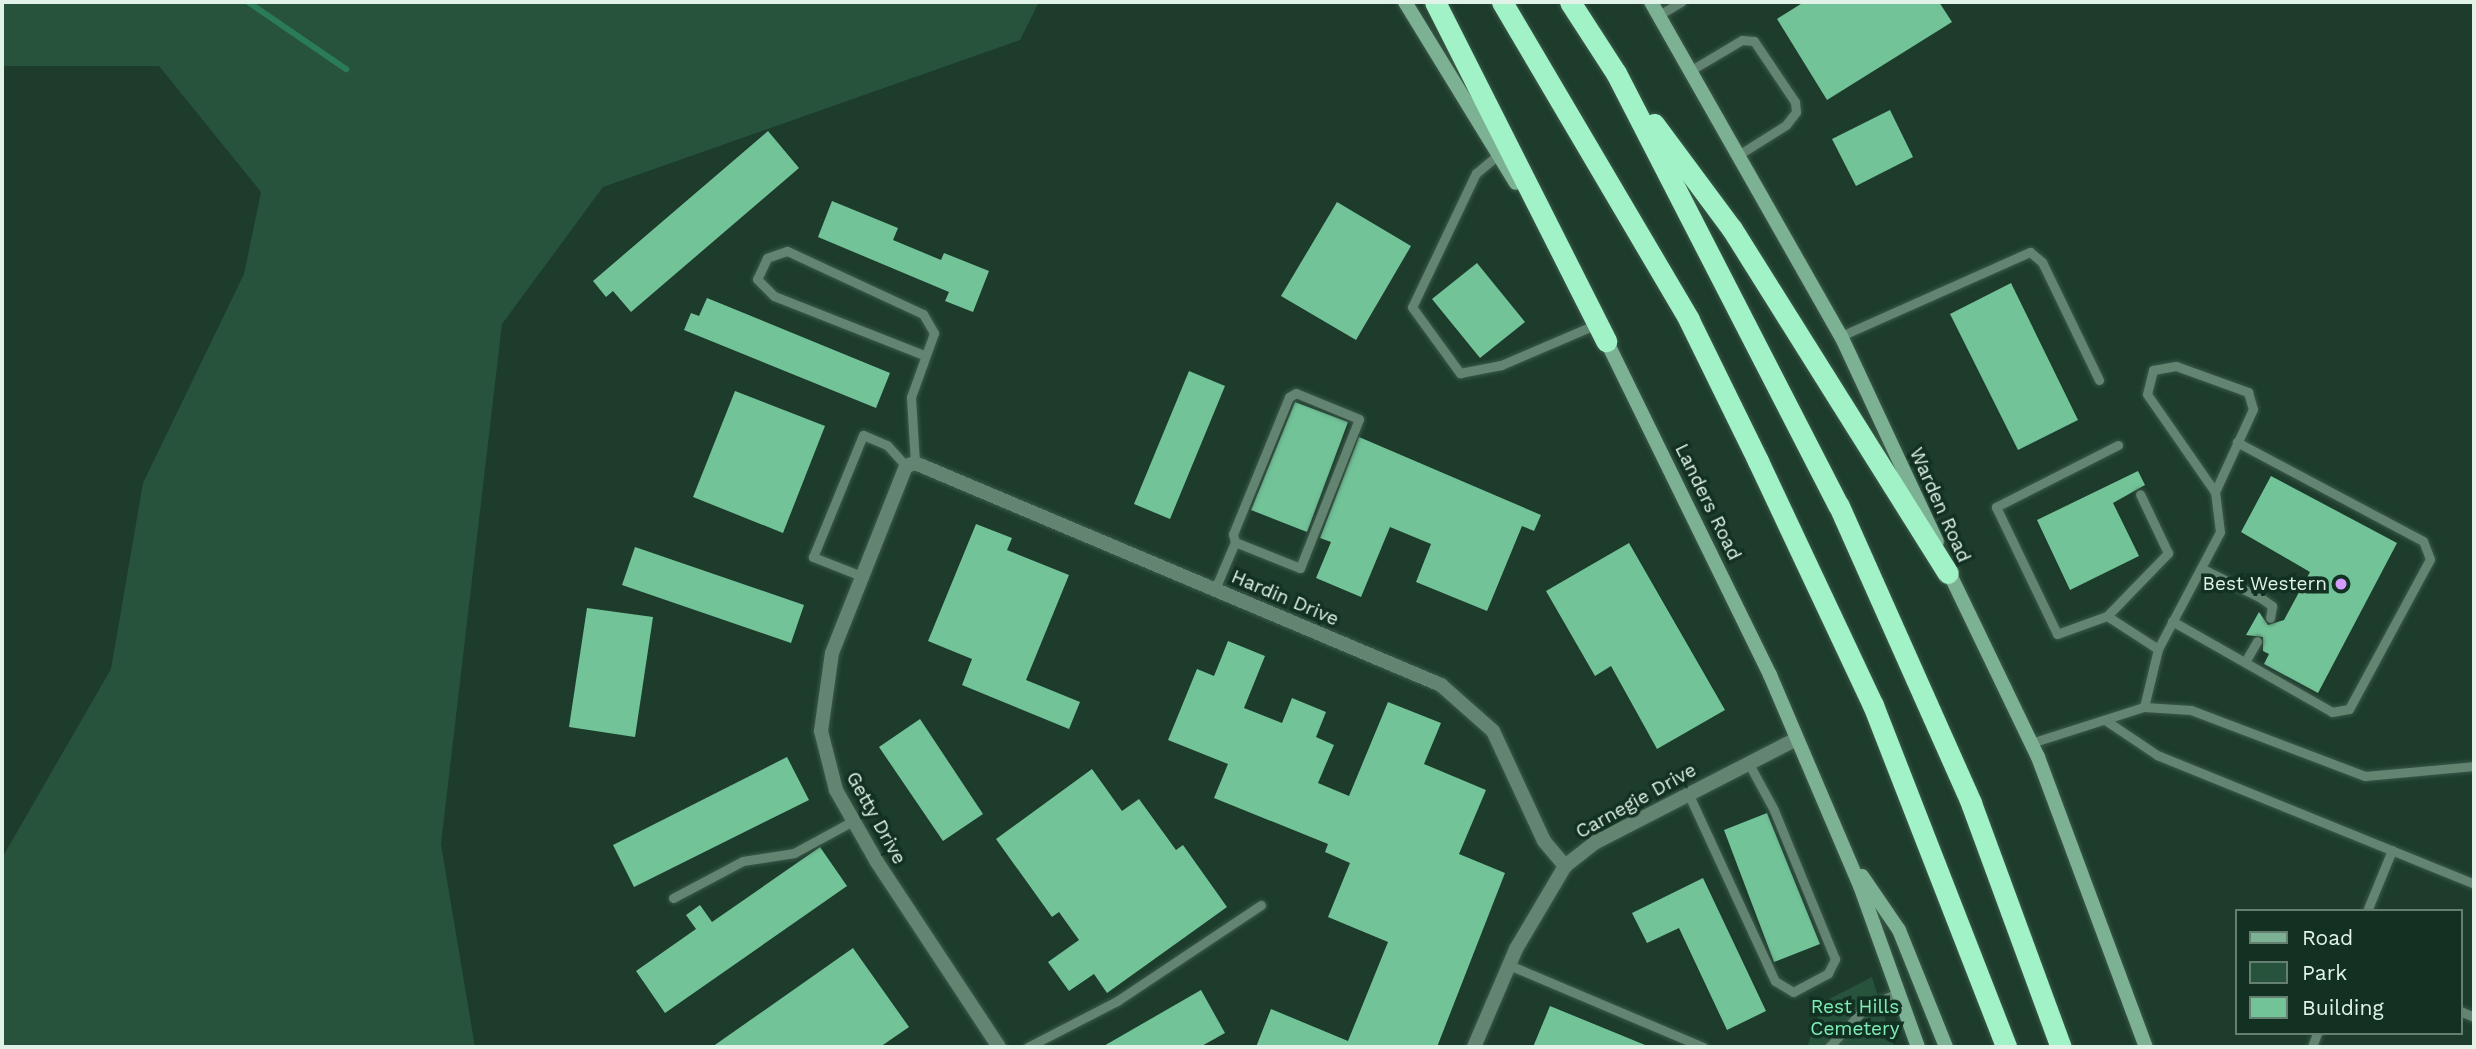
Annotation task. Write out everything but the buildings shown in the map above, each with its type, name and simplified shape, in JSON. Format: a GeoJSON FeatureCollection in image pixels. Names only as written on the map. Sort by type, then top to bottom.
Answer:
{"type":"FeatureCollection","features":[{"type":"Feature","properties":{"kind":"highway"},"geometry":{"type":"LineString","coordinates":[[1436,2],[1602,332]]}},
{"type":"Feature","properties":{"kind":"highway"},"geometry":{"type":"LineString","coordinates":[[1502,2],[1682,309],[1764,473],[1873,705],[2006,1047]]}},
{"type":"Feature","properties":{"kind":"highway"},"geometry":{"type":"LineString","coordinates":[[1570,2],[1616,73],[1732,229],[1948,573]]}},
{"type":"Feature","properties":{"kind":"highway"},"geometry":{"type":"LineString","coordinates":[[1616,73],[1833,494],[1900,640],[1971,803],[2061,1047]]}},
{"type":"Feature","properties":{"kind":"main road","name":"Landers Road"},"geometry":{"type":"LineString","coordinates":[[1405,2],[1499,154],[1602,332],[1708,543],[1843,849],[1918,1047]]}},
{"type":"Feature","properties":{"kind":"main road","name":"Warden Road"},"geometry":{"type":"LineString","coordinates":[[1655,8],[1693,69],[1841,336],[1948,573],[2031,743],[2146,1047]]}},
{"type":"Feature","properties":{"kind":"main road"},"geometry":{"type":"LineString","coordinates":[[1843,849],[1899,930],[1946,1047]]}},
{"type":"Feature","properties":{"kind":"street","name":"Getty Drive"},"geometry":{"type":"LineString","coordinates":[[911,464],[832,653],[820,709],[825,761],[853,821],[999,1047]]}},
{"type":"Feature","properties":{"kind":"street","name":"Hardin Drive"},"geometry":{"type":"LineString","coordinates":[[911,464],[1215,589],[1463,699],[1493,731],[1544,841],[1565,866]]}},
{"type":"Feature","properties":{"kind":"street","name":"Carnegie Drive"},"geometry":{"type":"LineString","coordinates":[[1474,1047],[1509,964],[1565,866],[1596,842],[1796,739]]}},
{"type":"Feature","properties":{"kind":"lane"},"geometry":{"type":"LineString","coordinates":[[1655,8],[1681,2]]}},
{"type":"Feature","properties":{"kind":"lane"},"geometry":{"type":"LineString","coordinates":[[1693,69],[1742,40],[1754,41],[1794,102],[1796,112],[1786,125],[1740,154]]}},
{"type":"Feature","properties":{"kind":"lane"},"geometry":{"type":"LineString","coordinates":[[1499,154],[1476,173],[1412,307],[1460,373],[1502,365],[1602,332]]}},
{"type":"Feature","properties":{"kind":"lane"},"geometry":{"type":"LineString","coordinates":[[911,464],[911,397],[934,333],[923,314],[787,251],[767,258],[757,279],[774,296],[924,355]]}},
{"type":"Feature","properties":{"kind":"lane"},"geometry":{"type":"LineString","coordinates":[[1841,336],[2030,252],[2042,262],[2099,380]]}},
{"type":"Feature","properties":{"kind":"lane"},"geometry":{"type":"LineString","coordinates":[[2144,707],[2158,649],[2220,532],[2215,492],[2147,394],[2153,370],[2176,366],[2248,392],[2253,408],[2215,492]]}},
{"type":"Feature","properties":{"kind":"lane"},"geometry":{"type":"LineString","coordinates":[[1215,589],[1235,542],[1233,534],[1289,397],[1296,393],[1359,419],[1300,568],[1235,542]]}},
{"type":"Feature","properties":{"kind":"lane"},"geometry":{"type":"LineString","coordinates":[[864,577],[813,557],[863,435],[887,445],[911,464]]}},
{"type":"Feature","properties":{"kind":"lane"},"geometry":{"type":"LineString","coordinates":[[2172,621],[2332,712],[2349,709],[2430,559],[2423,541],[2237,442]]}},
{"type":"Feature","properties":{"kind":"lane"},"geometry":{"type":"LineString","coordinates":[[2118,445],[1996,507],[2057,634],[2107,616],[2168,553],[2140,494]]}},
{"type":"Feature","properties":{"kind":"lane"},"geometry":{"type":"LineString","coordinates":[[2201,568],[2261,597],[2272,606],[2270,618]]}},
{"type":"Feature","properties":{"kind":"lane"},"geometry":{"type":"LineString","coordinates":[[2107,616],[2158,649]]}},
{"type":"Feature","properties":{"kind":"lane"},"geometry":{"type":"LineString","coordinates":[[2245,662],[2257,641]]}},
{"type":"Feature","properties":{"kind":"lane"},"geometry":{"type":"LineString","coordinates":[[2031,743],[2144,707],[2191,710],[2365,776],[2474,766]]}},
{"type":"Feature","properties":{"kind":"lane"},"geometry":{"type":"LineString","coordinates":[[2105,720],[2157,755],[2474,884]]}},
{"type":"Feature","properties":{"kind":"lane"},"geometry":{"type":"LineString","coordinates":[[1688,793],[1775,981],[1793,992],[1828,973],[1835,959],[1774,810],[1749,764]]}},
{"type":"Feature","properties":{"kind":"lane"},"geometry":{"type":"LineString","coordinates":[[673,898],[743,862],[794,853],[853,821]]}},
{"type":"Feature","properties":{"kind":"lane"},"geometry":{"type":"LineString","coordinates":[[2368,909],[2392,849]]}},
{"type":"Feature","properties":{"kind":"lane"},"geometry":{"type":"LineString","coordinates":[[1028,1047],[1117,1001],[1261,905]]}},
{"type":"Feature","properties":{"kind":"lane"},"geometry":{"type":"LineString","coordinates":[[1509,964],[1703,1047]]}},
{"type":"Feature","properties":{"kind":"lane"},"geometry":{"type":"LineString","coordinates":[[1829,1047],[1866,1007],[1899,992]]}},
{"type":"Feature","properties":{"kind":"green space"},"geometry":{"type":"Polygon","coordinates":[[[2,2],[1039,2],[1020,40],[603,187],[502,324],[441,844],[475,1047],[2,1047],[2,858],[111,669],[143,483],[244,274],[261,192],[159,66],[2,66],[2,2]]]}},
{"type":"Feature","properties":{"kind":"green space","name":"Rest Hills Cemetery"},"geometry":{"type":"Polygon","coordinates":[[[1872,977],[1894,1047],[1807,1047],[1823,1002],[1872,977]]]}},
{"type":"Feature","properties":{"kind":"waterway"},"geometry":{"type":"LineString","coordinates":[[248,2],[346,69]]}},
{"type":"Feature","properties":{"kind":"place","name":"Best Western"},"geometry":{"type":"Point","coordinates":[2341,584]}}]}
